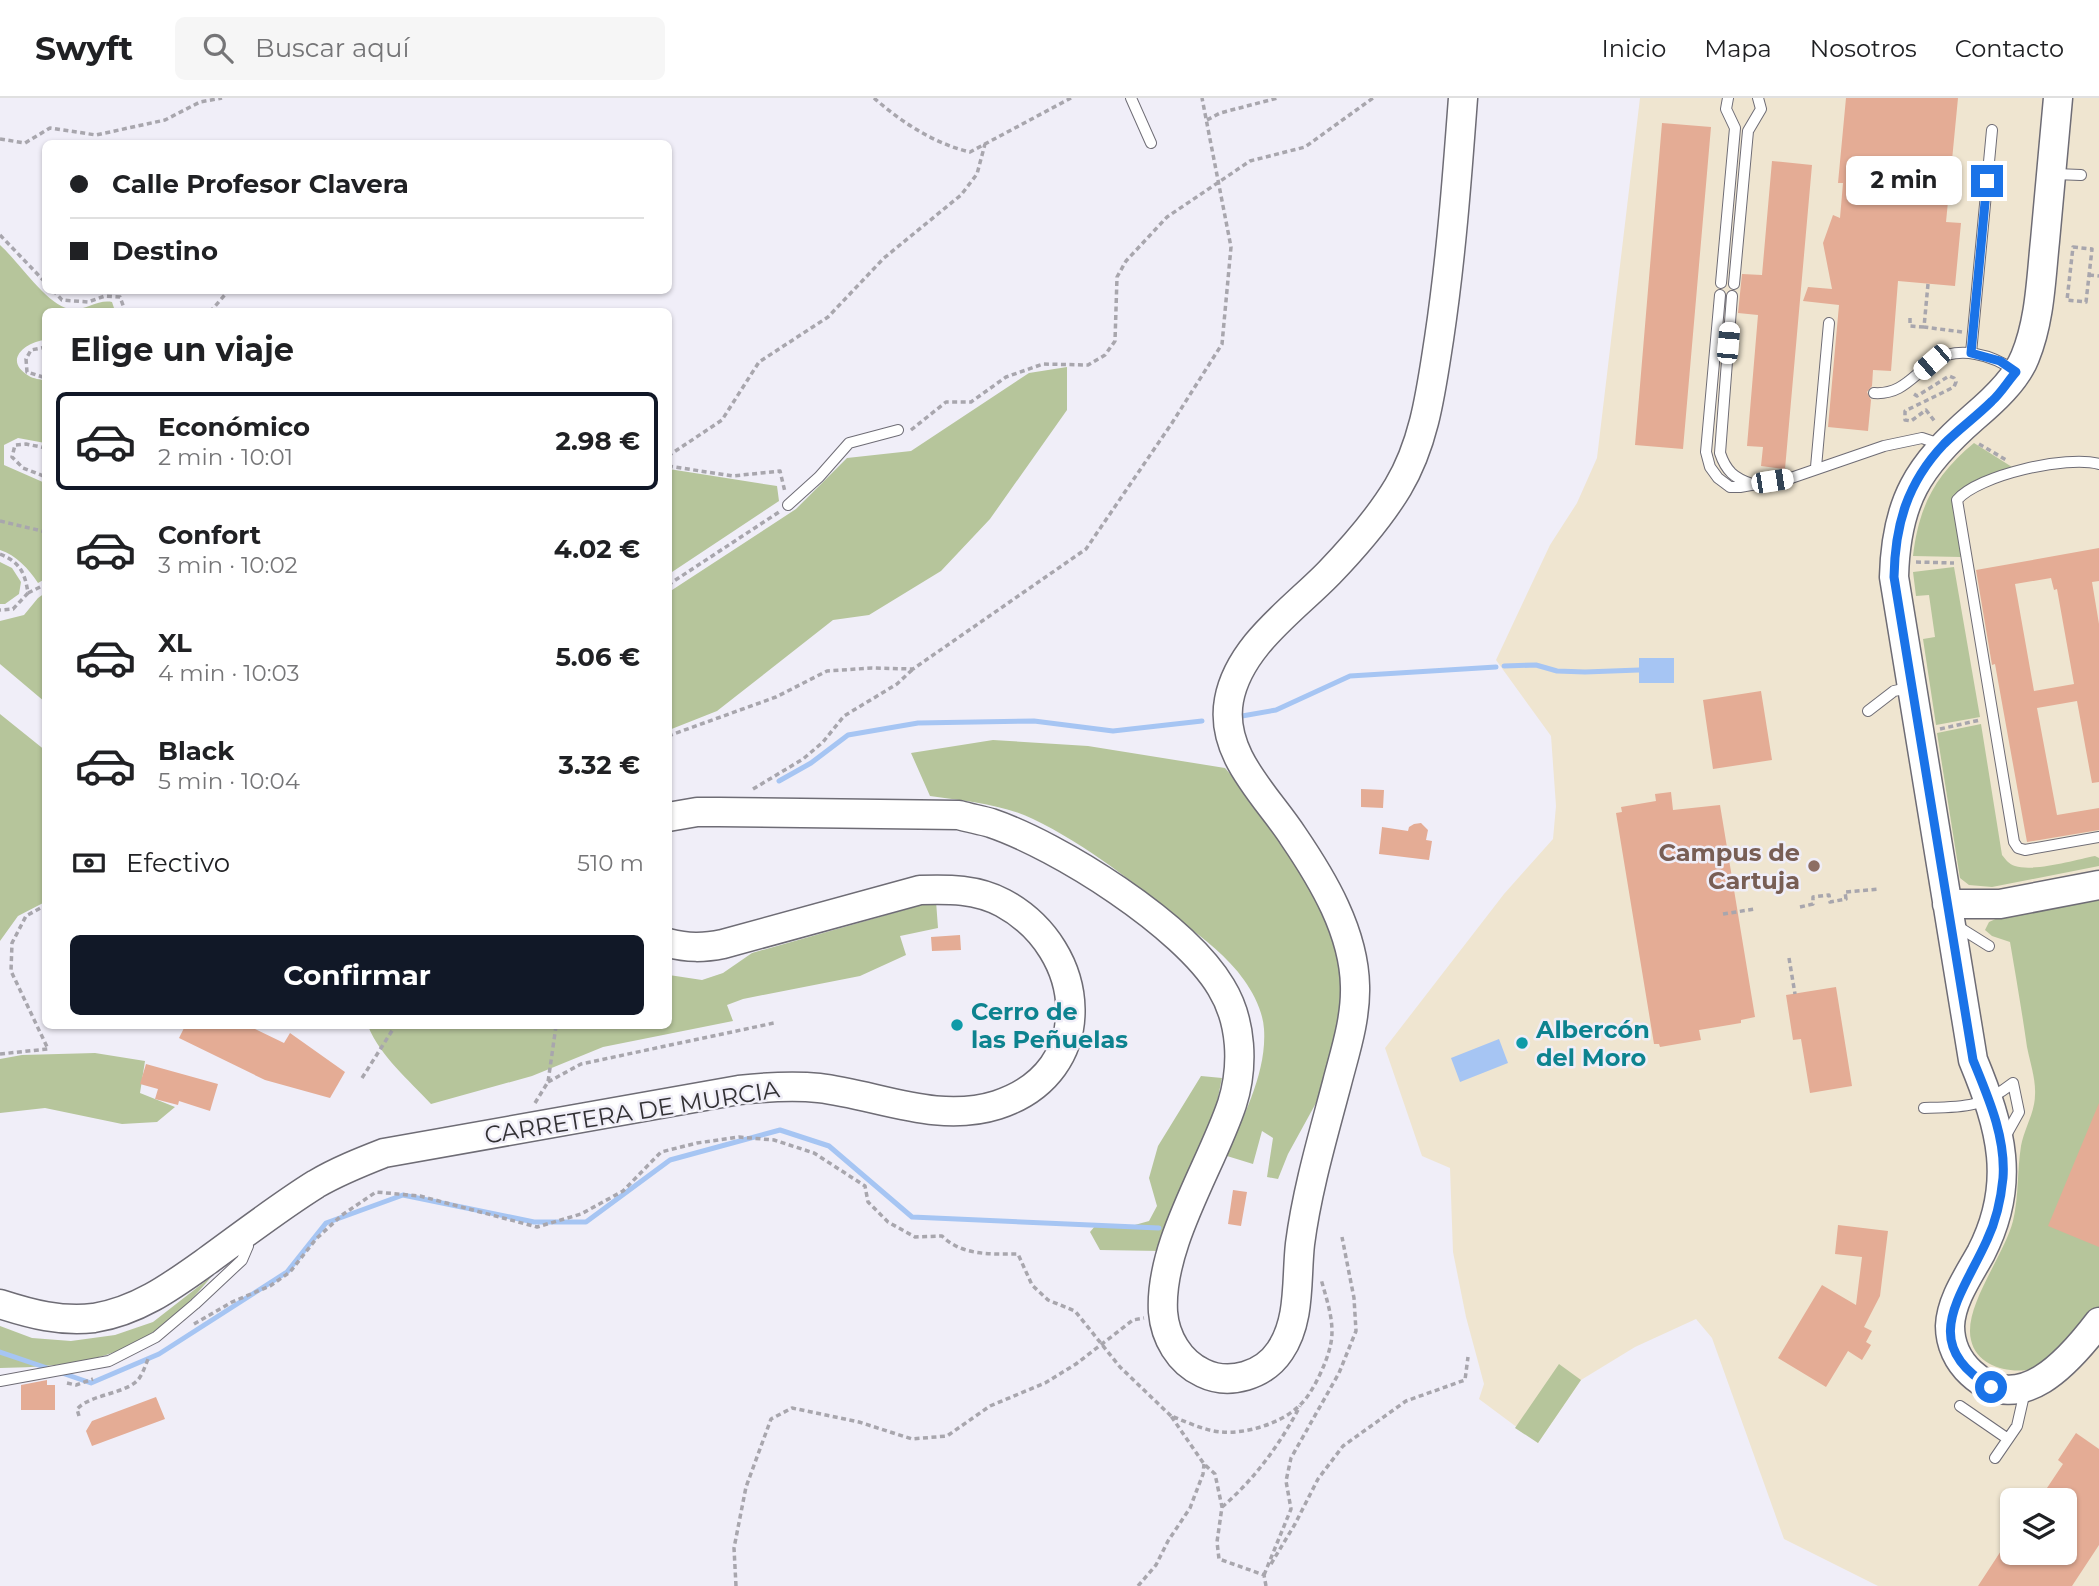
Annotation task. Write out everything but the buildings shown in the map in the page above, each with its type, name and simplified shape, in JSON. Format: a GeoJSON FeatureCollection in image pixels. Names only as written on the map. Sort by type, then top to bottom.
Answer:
{"type":"FeatureCollection","features":[{"type":"Feature","properties":{"kind":"main road"},"geometry":{"type":"LineString","coordinates":[[672,816],[697,812],[959,815],[993,824],[1051,851],[1140,907],[1191,947],[1222,988],[1235,1016],[1240,1073],[1232,1104],[1174,1246],[1165,1282],[1163,1314],[1170,1341],[1182,1359],[1203,1374],[1229,1380],[1257,1373],[1276,1358],[1290,1335],[1297,1298],[1300,1244],[1315,1168],[1349,1036],[1356,982],[1345,931],[1322,883],[1293,835],[1248,774],[1236,751],[1229,734],[1229,698],[1241,670],[1260,640],[1332,570],[1383,510],[1415,453],[1431,389],[1444,305],[1456,198],[1463,98]]}},
{"type":"Feature","properties":{"kind":"main road"},"geometry":{"type":"LineString","coordinates":[[2058,98],[2035,321],[2025,359],[1994,399],[1951,436],[1923,469],[1900,519],[1894,548],[1894,577],[1973,1060],[1989,1100],[2001,1144],[2003,1180],[1995,1220],[1988,1240],[1954,1306],[1950,1326],[1953,1348],[1963,1366],[1976,1378],[1991,1387],[2012,1391],[2036,1384],[2088,1345],[2099,1322]]}},
{"type":"Feature","properties":{"kind":"main road"},"geometry":{"type":"LineString","coordinates":[[1948,913],[2099,885]]}},
{"type":"Feature","properties":{"kind":"main road","name":"CARRETERA DE MURCIA"},"geometry":{"type":"LineString","coordinates":[[0,1304],[30,1314],[64,1319],[94,1318],[126,1310],[163,1292],[316,1184],[349,1166],[384,1153],[739,1090],[775,1086],[820,1088],[933,1111],[998,1105],[1024,1092],[1044,1076],[1057,1059],[1070,1025],[1068,982],[1062,962],[1051,944],[1020,913],[1002,902],[980,894],[954,889],[920,890],[723,944],[702,948],[672,944]]}},
{"type":"Feature","properties":{"kind":"lane"},"geometry":{"type":"LineString","coordinates":[[1131,98],[1151,143]]}},
{"type":"Feature","properties":{"kind":"lane"},"geometry":{"type":"LineString","coordinates":[[1721,283],[1735,128],[1726,109],[1728,98]]}},
{"type":"Feature","properties":{"kind":"lane"},"geometry":{"type":"LineString","coordinates":[[1734,284],[1748,131],[1760,109],[1758,98]]}},
{"type":"Feature","properties":{"kind":"lane"},"geometry":{"type":"LineString","coordinates":[[1971,353],[1992,130]]}},
{"type":"Feature","properties":{"kind":"lane"},"geometry":{"type":"LineString","coordinates":[[2051,173],[2081,176]]}},
{"type":"Feature","properties":{"kind":"lane"},"geometry":{"type":"LineString","coordinates":[[1720,295],[1706,452],[1710,467],[1718,478],[1730,486],[1791,478],[1816,467],[1884,446],[1922,438],[1951,436]]}},
{"type":"Feature","properties":{"kind":"lane"},"geometry":{"type":"LineString","coordinates":[[1732,296],[1720,453],[1730,474],[1752,484]]}},
{"type":"Feature","properties":{"kind":"lane"},"geometry":{"type":"LineString","coordinates":[[1816,467],[1829,323]]}},
{"type":"Feature","properties":{"kind":"lane"},"geometry":{"type":"LineString","coordinates":[[1874,393],[1888,394],[1903,387],[1942,357],[1971,353],[2000,361],[2016,372]]}},
{"type":"Feature","properties":{"kind":"lane"},"geometry":{"type":"LineString","coordinates":[[788,505],[819,477],[849,443],[898,430]]}},
{"type":"Feature","properties":{"kind":"lane"},"geometry":{"type":"LineString","coordinates":[[2099,464],[2068,460],[2024,470],[1965,490],[1957,500],[2014,842],[2018,848],[2025,849],[2099,837]]}},
{"type":"Feature","properties":{"kind":"lane"},"geometry":{"type":"LineString","coordinates":[[1868,711],[1894,691],[1912,687]]}},
{"type":"Feature","properties":{"kind":"lane"},"geometry":{"type":"LineString","coordinates":[[1948,913],[1989,946]]}},
{"type":"Feature","properties":{"kind":"lane"},"geometry":{"type":"LineString","coordinates":[[1924,1108],[1953,1107],[1989,1100],[2013,1083],[2019,1112],[2001,1144]]}},
{"type":"Feature","properties":{"kind":"lane"},"geometry":{"type":"LineString","coordinates":[[0,1381],[109,1361],[156,1337],[242,1259],[248,1246],[243,1236]]}},
{"type":"Feature","properties":{"kind":"lane"},"geometry":{"type":"LineString","coordinates":[[1995,1458],[2017,1426],[2026,1387]]}},
{"type":"Feature","properties":{"kind":"lane"},"geometry":{"type":"LineString","coordinates":[[1960,1406],[2008,1439]]}},
{"type":"Feature","properties":{"kind":"path"},"geometry":{"type":"LineString","coordinates":[[0,139],[26,143],[50,128],[96,135],[165,120],[200,102],[222,98]]}},
{"type":"Feature","properties":{"kind":"path"},"geometry":{"type":"LineString","coordinates":[[874,98],[895,116],[950,147],[971,152],[1071,98]]}},
{"type":"Feature","properties":{"kind":"path"},"geometry":{"type":"LineString","coordinates":[[751,790],[803,759],[823,742],[844,716],[897,684],[913,669],[1086,549],[1172,423],[1222,344],[1231,247],[1202,98]]}},
{"type":"Feature","properties":{"kind":"path"},"geometry":{"type":"LineString","coordinates":[[1206,121],[1220,113],[1278,98]]}},
{"type":"Feature","properties":{"kind":"path"},"geometry":{"type":"LineString","coordinates":[[898,430],[908,432],[946,402],[971,402],[1006,377],[1043,363],[1088,365],[1105,355],[1115,341],[1117,277],[1126,261],[1167,218],[1250,161],[1305,147],[1374,98]]}},
{"type":"Feature","properties":{"kind":"path"},"geometry":{"type":"LineString","coordinates":[[672,453],[722,419],[759,362],[828,317],[884,258],[961,195],[977,174],[985,144]]}},
{"type":"Feature","properties":{"kind":"path"},"geometry":{"type":"LineString","coordinates":[[0,235],[42,279]]}},
{"type":"Feature","properties":{"kind":"path"},"geometry":{"type":"LineString","coordinates":[[2073,247],[2092,249],[2090,275],[2086,302],[2067,300],[2073,247]]}},
{"type":"Feature","properties":{"kind":"path"},"geometry":{"type":"LineString","coordinates":[[2090,275],[2099,276]]}},
{"type":"Feature","properties":{"kind":"path"},"geometry":{"type":"LineString","coordinates":[[1924,327],[1928,284]]}},
{"type":"Feature","properties":{"kind":"path"},"geometry":{"type":"LineString","coordinates":[[56,294],[62,300],[88,302],[105,296],[120,297],[124,308]]}},
{"type":"Feature","properties":{"kind":"path"},"geometry":{"type":"LineString","coordinates":[[213,308],[226,294]]}},
{"type":"Feature","properties":{"kind":"path"},"geometry":{"type":"LineString","coordinates":[[1910,318],[1910,326],[1964,332]]}},
{"type":"Feature","properties":{"kind":"path"},"geometry":{"type":"LineString","coordinates":[[42,348],[30,349],[26,359],[27,372],[42,377]]}},
{"type":"Feature","properties":{"kind":"path"},"geometry":{"type":"LineString","coordinates":[[1910,428],[1908,420],[1903,416],[1905,411],[1954,387],[1956,382],[1949,376],[1917,396],[1914,394]]}},
{"type":"Feature","properties":{"kind":"path"},"geometry":{"type":"LineString","coordinates":[[1908,420],[1926,410],[1951,436],[2024,470]]}},
{"type":"Feature","properties":{"kind":"path"},"geometry":{"type":"LineString","coordinates":[[42,447],[15,445],[12,457],[23,468],[42,475]]}},
{"type":"Feature","properties":{"kind":"path"},"geometry":{"type":"LineString","coordinates":[[672,467],[733,476],[780,471],[788,505],[672,581]]}},
{"type":"Feature","properties":{"kind":"path"},"geometry":{"type":"LineString","coordinates":[[0,521],[42,531]]}},
{"type":"Feature","properties":{"kind":"path"},"geometry":{"type":"LineString","coordinates":[[0,554],[12,559],[26,577],[27,593]]}},
{"type":"Feature","properties":{"kind":"path"},"geometry":{"type":"LineString","coordinates":[[1910,562],[1966,563]]}},
{"type":"Feature","properties":{"kind":"path"},"geometry":{"type":"LineString","coordinates":[[0,610],[13,609],[27,593],[42,586]]}},
{"type":"Feature","properties":{"kind":"path"},"geometry":{"type":"LineString","coordinates":[[672,735],[776,697],[827,671],[913,669]]}},
{"type":"Feature","properties":{"kind":"path"},"geometry":{"type":"LineString","coordinates":[[1934,730],[1992,718]]}},
{"type":"Feature","properties":{"kind":"path"},"geometry":{"type":"LineString","coordinates":[[1800,907],[1813,904],[1813,897],[1829,895],[1830,902],[1846,899],[1845,892],[1880,888]]}},
{"type":"Feature","properties":{"kind":"path"},"geometry":{"type":"LineString","coordinates":[[0,1054],[48,1049],[11,971],[12,943],[26,916],[42,907]]}},
{"type":"Feature","properties":{"kind":"path"},"geometry":{"type":"LineString","coordinates":[[1723,914],[1755,909]]}},
{"type":"Feature","properties":{"kind":"path"},"geometry":{"type":"LineString","coordinates":[[1789,958],[1795,994]]}},
{"type":"Feature","properties":{"kind":"path"},"geometry":{"type":"LineString","coordinates":[[548,1082],[580,1064],[774,1023]]}},
{"type":"Feature","properties":{"kind":"path"},"geometry":{"type":"LineString","coordinates":[[362,1078],[394,1029]]}},
{"type":"Feature","properties":{"kind":"path"},"geometry":{"type":"LineString","coordinates":[[533,1126],[533,1107],[548,1082],[556,1029]]}},
{"type":"Feature","properties":{"kind":"path"},"geometry":{"type":"LineString","coordinates":[[190,1326],[232,1302],[270,1286],[290,1272],[316,1239],[342,1215],[376,1192],[420,1196],[537,1227],[582,1214],[623,1191],[661,1152],[739,1137],[774,1140],[814,1153],[864,1185],[868,1202],[888,1222],[915,1237],[942,1236],[951,1245],[971,1252],[1018,1254],[1032,1285],[1048,1300],[1074,1311],[1120,1367],[1171,1416],[1204,1464],[1215,1474],[1222,1507],[1217,1542],[1219,1559],[1264,1574]]}},
{"type":"Feature","properties":{"kind":"path"},"geometry":{"type":"LineString","coordinates":[[1266,1586],[1264,1574],[1291,1509],[1286,1481],[1291,1458],[1339,1373],[1356,1331],[1354,1298],[1342,1237]]}},
{"type":"Feature","properties":{"kind":"path"},"geometry":{"type":"LineString","coordinates":[[1222,1507],[1241,1491],[1255,1474],[1291,1424],[1322,1370],[1331,1346],[1331,1315],[1321,1278]]}},
{"type":"Feature","properties":{"kind":"path"},"geometry":{"type":"LineString","coordinates":[[736,1586],[734,1548],[746,1487],[771,1419],[792,1408],[859,1422],[912,1439],[947,1436],[990,1406],[1045,1383],[1076,1364],[1133,1320],[1163,1314]]}},
{"type":"Feature","properties":{"kind":"path"},"geometry":{"type":"LineString","coordinates":[[137,1362],[155,1354]]}},
{"type":"Feature","properties":{"kind":"path"},"geometry":{"type":"LineString","coordinates":[[79,1416],[77,1409],[84,1401],[128,1387],[139,1379],[149,1357]]}},
{"type":"Feature","properties":{"kind":"path"},"geometry":{"type":"LineString","coordinates":[[1264,1574],[1295,1524],[1318,1479],[1343,1446],[1406,1401],[1465,1380],[1468,1357]]}},
{"type":"Feature","properties":{"kind":"path"},"geometry":{"type":"LineString","coordinates":[[43,1373],[52,1380],[76,1384],[99,1377]]}},
{"type":"Feature","properties":{"kind":"path"},"geometry":{"type":"LineString","coordinates":[[1171,1416],[1222,1432],[1246,1430],[1271,1424],[1301,1404]]}},
{"type":"Feature","properties":{"kind":"path"},"geometry":{"type":"LineString","coordinates":[[1138,1586],[1156,1565],[1190,1508],[1204,1464]]}},
{"type":"Feature","properties":{"kind":"shaded area","name":"Campus de Cartuja"},"geometry":{"type":"Polygon","coordinates":[[[1640,98],[2099,98],[2099,1586],[1878,1586],[1784,1539],[1712,1338],[1696,1319],[1635,1347],[1581,1380],[1538,1443],[1479,1399],[1484,1384],[1466,1317],[1453,1252],[1450,1168],[1422,1156],[1385,1048],[1504,894],[1553,839],[1556,806],[1551,736],[1496,660],[1550,545],[1577,503],[1597,458],[1640,98]]]}},
{"type":"Feature","properties":{"kind":"green space"},"geometry":{"type":"Polygon","coordinates":[[[0,245],[42,294],[67,308],[42,308],[42,340],[24,348],[17,358],[21,370],[42,380],[42,442],[18,438],[4,445],[4,465],[42,482],[42,581],[38,583],[22,563],[0,550],[0,245]]]}},
{"type":"Feature","properties":{"kind":"green space"},"geometry":{"type":"Polygon","coordinates":[[[101,302],[112,302],[114,308],[80,308],[101,302]]]}},
{"type":"Feature","properties":{"kind":"green space"},"geometry":{"type":"Polygon","coordinates":[[[1067,367],[1067,410],[990,519],[941,571],[869,615],[833,620],[717,711],[672,729],[672,590],[796,509],[847,458],[911,451],[1029,373],[1067,367]]]}},
{"type":"Feature","properties":{"kind":"green space"},"geometry":{"type":"Polygon","coordinates":[[[1974,443],[2012,467],[1974,481],[1957,496],[1955,518],[1961,557],[1913,556],[1920,522],[1931,493],[1949,467],[1974,443]]]}},
{"type":"Feature","properties":{"kind":"green space"},"geometry":{"type":"Polygon","coordinates":[[[672,469],[777,486],[779,501],[672,572],[672,469]]]}},
{"type":"Feature","properties":{"kind":"green space"},"geometry":{"type":"Polygon","coordinates":[[[0,562],[12,568],[21,582],[19,594],[5,604],[0,604],[0,562]]]}},
{"type":"Feature","properties":{"kind":"green space"},"geometry":{"type":"Polygon","coordinates":[[[1954,567],[1980,717],[1936,725],[1923,639],[1935,637],[1929,595],[1916,596],[1913,572],[1954,567]]]}},
{"type":"Feature","properties":{"kind":"green space"},"geometry":{"type":"Polygon","coordinates":[[[42,595],[42,699],[0,664],[0,621],[24,615],[42,595]]]}},
{"type":"Feature","properties":{"kind":"green space"},"geometry":{"type":"Polygon","coordinates":[[[0,714],[42,748],[42,904],[18,916],[0,941],[0,714]]]}},
{"type":"Feature","properties":{"kind":"green space"},"geometry":{"type":"Polygon","coordinates":[[[1981,724],[2002,855],[2005,859],[2015,866],[2033,868],[2095,856],[2099,858],[2099,866],[1992,887],[1969,885],[1960,878],[1937,733],[1981,724]]]}},
{"type":"Feature","properties":{"kind":"green space"},"geometry":{"type":"Polygon","coordinates":[[[993,740],[1088,746],[1225,768],[1262,811],[1305,872],[1326,916],[1345,973],[1337,1037],[1316,1103],[1288,1154],[1278,1179],[1267,1177],[1273,1138],[1262,1131],[1253,1164],[1227,1156],[1253,1094],[1264,1045],[1262,1016],[1257,1003],[1248,985],[1231,964],[1129,880],[1053,829],[1009,810],[930,796],[911,753],[993,740]]]}},
{"type":"Feature","properties":{"kind":"green space"},"geometry":{"type":"Polygon","coordinates":[[[2099,899],[2099,1308],[2037,1368],[2007,1370],[1980,1357],[1971,1340],[1970,1327],[1978,1297],[2002,1250],[2013,1221],[2021,1146],[2035,1101],[2035,1089],[2010,942],[1992,936],[1985,930],[1989,922],[2000,917],[2099,899]]]}},
{"type":"Feature","properties":{"kind":"green space"},"geometry":{"type":"Polygon","coordinates":[[[936,901],[938,928],[900,936],[906,955],[860,976],[743,999],[727,1005],[733,1021],[603,1047],[532,1076],[431,1104],[387,1058],[369,1029],[672,1029],[672,975],[702,980],[723,973],[752,953],[936,901]]]}},
{"type":"Feature","properties":{"kind":"green space"},"geometry":{"type":"Polygon","coordinates":[[[95,1053],[145,1061],[140,1093],[175,1107],[157,1122],[122,1124],[45,1108],[0,1113],[0,1059],[22,1055],[95,1053]]]}},
{"type":"Feature","properties":{"kind":"green space"},"geometry":{"type":"Polygon","coordinates":[[[1201,1076],[1222,1078],[1217,1102],[1161,1251],[1100,1250],[1090,1232],[1095,1226],[1124,1228],[1149,1221],[1157,1206],[1149,1178],[1158,1146],[1201,1076]]]}},
{"type":"Feature","properties":{"kind":"green space"},"geometry":{"type":"Polygon","coordinates":[[[212,1276],[166,1323],[143,1339],[119,1350],[93,1359],[65,1364],[0,1368],[0,1326],[32,1338],[71,1341],[115,1335],[153,1322],[212,1276]]]}},
{"type":"Feature","properties":{"kind":"green space"},"geometry":{"type":"Polygon","coordinates":[[[1559,1364],[1581,1380],[1538,1443],[1515,1428],[1559,1364]]]}},
{"type":"Feature","properties":{"kind":"water"},"geometry":{"type":"Polygon","coordinates":[[[1639,658],[1674,658],[1674,683],[1639,683],[1639,658]]]}},
{"type":"Feature","properties":{"kind":"water"},"geometry":{"type":"Polygon","coordinates":[[[1499,1039],[1508,1063],[1460,1082],[1451,1058],[1499,1039]]]}},
{"type":"Feature","properties":{"kind":"waterway"},"geometry":{"type":"LineString","coordinates":[[1504,666],[1536,665],[1557,671],[1585,672],[1639,670]]}},
{"type":"Feature","properties":{"kind":"waterway"},"geometry":{"type":"LineString","coordinates":[[1242,716],[1276,710],[1350,676],[1496,667]]}},
{"type":"Feature","properties":{"kind":"waterway"},"geometry":{"type":"LineString","coordinates":[[779,781],[811,763],[848,735],[918,723],[1034,721],[1113,731],[1202,721]]}},
{"type":"Feature","properties":{"kind":"waterway"},"geometry":{"type":"LineString","coordinates":[[59,1372],[91,1383],[159,1354],[287,1272],[326,1223],[403,1195],[534,1222],[586,1222],[670,1160],[780,1130],[829,1146],[912,1217],[1159,1228]]}},
{"type":"Feature","properties":{"kind":"waterway"},"geometry":{"type":"LineString","coordinates":[[0,1352],[50,1369]]}},
{"type":"Feature","properties":{"kind":"place","name":"Campus de Cartuja"},"geometry":{"type":"Point","coordinates":[1814,866]}},
{"type":"Feature","properties":{"kind":"place","name":"Cerro de las Peñuelas"},"geometry":{"type":"Point","coordinates":[957,1025]}},
{"type":"Feature","properties":{"kind":"place","name":"Albercón del Moro"},"geometry":{"type":"Point","coordinates":[1522,1043]}},
{"type":"Feature","properties":{"kind":"route"},"geometry":{"type":"LineString","coordinates":[[1987,181],[1971,353],[2000,361],[2016,372],[1994,399],[1944,444],[1923,469],[1900,519],[1894,548],[1894,577],[1973,1060],[1989,1100],[2001,1144],[2003,1180],[1995,1220],[1988,1240],[1954,1306],[1950,1326],[1953,1348],[1963,1366],[1991,1387]]}}]}
